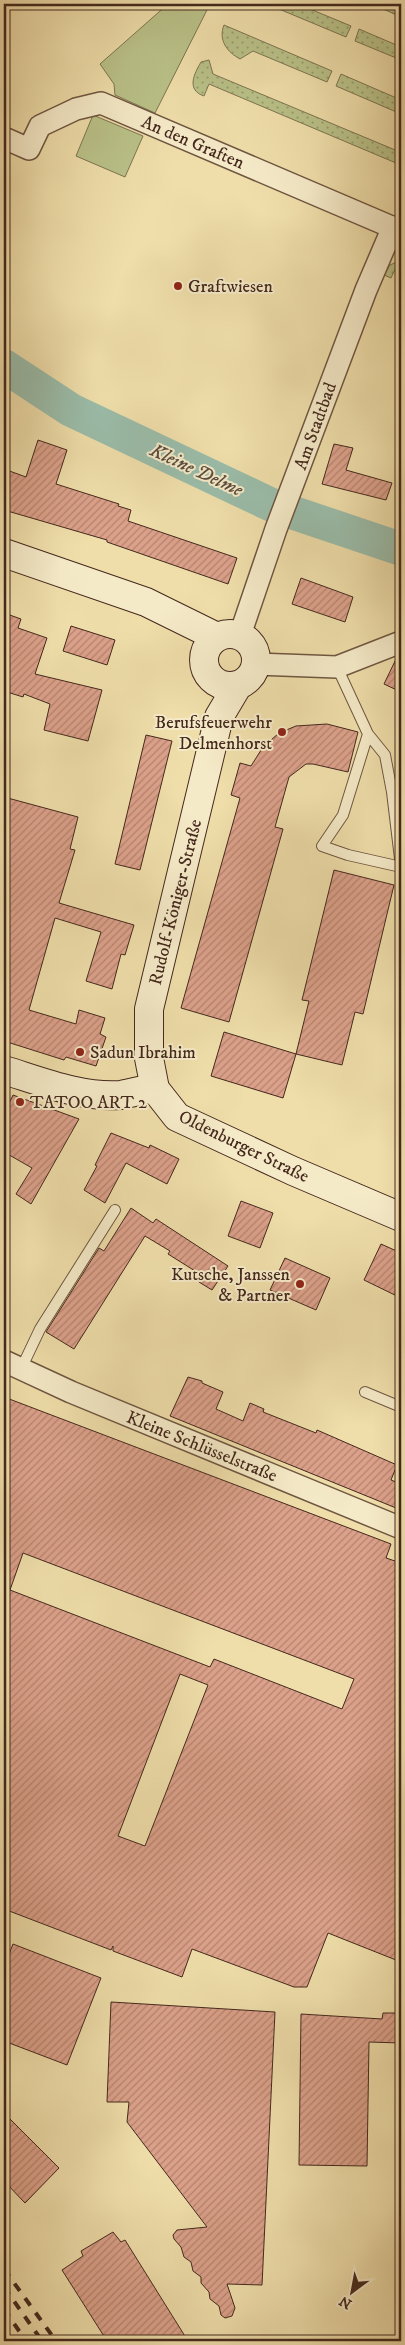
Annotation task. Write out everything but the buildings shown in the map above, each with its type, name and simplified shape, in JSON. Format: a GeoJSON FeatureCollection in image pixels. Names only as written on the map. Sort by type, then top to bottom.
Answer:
{"type":"FeatureCollection","features":[{"type":"Feature","properties":{"kind":"main road"},"geometry":{"type":"LineString","coordinates":[[4,553],[113,589],[146,602],[221,641],[252,645],[256,656],[256,664]]}},
{"type":"Feature","properties":{"kind":"main road"},"geometry":{"type":"LineString","coordinates":[[219,717],[212,700],[210,676],[204,661],[221,641]]}},
{"type":"Feature","properties":{"kind":"main road","name":"Rudolf-Königer-Straße"},"geometry":{"type":"LineString","coordinates":[[155,1089],[150,1058],[150,1009],[219,717],[238,685],[248,679],[256,664]]}},
{"type":"Feature","properties":{"kind":"main road"},"geometry":{"type":"LineString","coordinates":[[210,676],[216,682],[226,686],[238,685]]}},
{"type":"Feature","properties":{"kind":"main road"},"geometry":{"type":"LineString","coordinates":[[4,1070],[68,1089],[90,1093],[120,1095],[155,1089]]}},
{"type":"Feature","properties":{"kind":"main road","name":"Oldenburger Straße"},"geometry":{"type":"LineString","coordinates":[[155,1089],[177,1117],[293,1171],[401,1217]]}},
{"type":"Feature","properties":{"kind":"street","name":"An den Graften"},"geometry":{"type":"LineString","coordinates":[[4,138],[29,149],[40,126],[76,109],[101,103],[397,229]]}},
{"type":"Feature","properties":{"kind":"street","name":"Am Stadtbad"},"geometry":{"type":"LineString","coordinates":[[221,641],[276,529],[368,284],[397,229]]}},
{"type":"Feature","properties":{"kind":"street"},"geometry":{"type":"LineString","coordinates":[[256,664],[337,666],[401,642]]}},
{"type":"Feature","properties":{"kind":"street","name":"Kleine Schlüsselstraße"},"geometry":{"type":"LineString","coordinates":[[13,1365],[71,1392],[401,1528]]}},
{"type":"Feature","properties":{"kind":"lane"},"geometry":{"type":"LineString","coordinates":[[337,666],[368,734],[385,755],[392,792],[401,866],[348,855],[322,846],[343,815],[368,734]]}},
{"type":"Feature","properties":{"kind":"lane"},"geometry":{"type":"LineString","coordinates":[[13,1365],[40,1329],[115,1210]]}},
{"type":"Feature","properties":{"kind":"lane"},"geometry":{"type":"LineString","coordinates":[[364,1392],[401,1407]]}},
{"type":"Feature","properties":{"kind":"green space"},"geometry":{"type":"Polygon","coordinates":[[[168,4],[210,4],[155,113],[115,95],[114,84],[100,64],[168,4]]]}},
{"type":"Feature","properties":{"kind":"green space"},"geometry":{"type":"Polygon","coordinates":[[[267,4],[298,4],[351,26],[346,37],[267,4]]]}},
{"type":"Feature","properties":{"kind":"green space"},"geometry":{"type":"Polygon","coordinates":[[[372,4],[401,4],[401,17],[372,4]]]}},
{"type":"Feature","properties":{"kind":"green space"},"geometry":{"type":"Polygon","coordinates":[[[224,25],[332,71],[327,82],[253,51],[240,59],[231,53],[223,41],[222,30],[224,25]]]}},
{"type":"Feature","properties":{"kind":"green space"},"geometry":{"type":"Polygon","coordinates":[[[359,29],[401,47],[401,60],[355,41],[359,29]]]}},
{"type":"Feature","properties":{"kind":"green space"},"geometry":{"type":"Polygon","coordinates":[[[209,60],[213,74],[400,152],[396,163],[209,84],[204,96],[198,93],[193,86],[194,76],[201,62],[209,60]]]}},
{"type":"Feature","properties":{"kind":"green space"},"geometry":{"type":"Polygon","coordinates":[[[341,74],[401,100],[401,114],[336,86],[341,74]]]}},
{"type":"Feature","properties":{"kind":"green space"},"geometry":{"type":"Polygon","coordinates":[[[93,115],[143,136],[125,177],[76,156],[93,115]]]}},
{"type":"Feature","properties":{"kind":"green space"},"geometry":{"type":"Polygon","coordinates":[[[401,260],[401,267],[397,265],[391,278],[384,275],[390,265],[401,260]]]}},
{"type":"Feature","properties":{"kind":"waterway","name":"Kleine Delme"},"geometry":{"type":"LineString","coordinates":[[4,366],[71,410],[276,507],[401,549]]}},
{"type":"Feature","properties":{"kind":"railway"},"geometry":{"type":"LineString","coordinates":[[4,2269],[56,2341]]}},
{"type":"Feature","properties":{"kind":"railway"},"geometry":{"type":"LineString","coordinates":[[4,2287],[42,2341]]}},
{"type":"Feature","properties":{"kind":"railway"},"geometry":{"type":"LineString","coordinates":[[4,2309],[26,2341]]}},
{"type":"Feature","properties":{"kind":"place","name":"Graftwiesen"},"geometry":{"type":"Point","coordinates":[178,286]}},
{"type":"Feature","properties":{"kind":"place","name":"Berufsfeuerwehr Delmenhorst"},"geometry":{"type":"Point","coordinates":[282,732]}},
{"type":"Feature","properties":{"kind":"place","name":"Sadun Ibrahim"},"geometry":{"type":"Point","coordinates":[80,1052]}},
{"type":"Feature","properties":{"kind":"place","name":"TATOO ART 2"},"geometry":{"type":"Point","coordinates":[20,1102]}},
{"type":"Feature","properties":{"kind":"place","name":"Kutsche, Janssen & Partner"},"geometry":{"type":"Point","coordinates":[300,1284]}}]}
